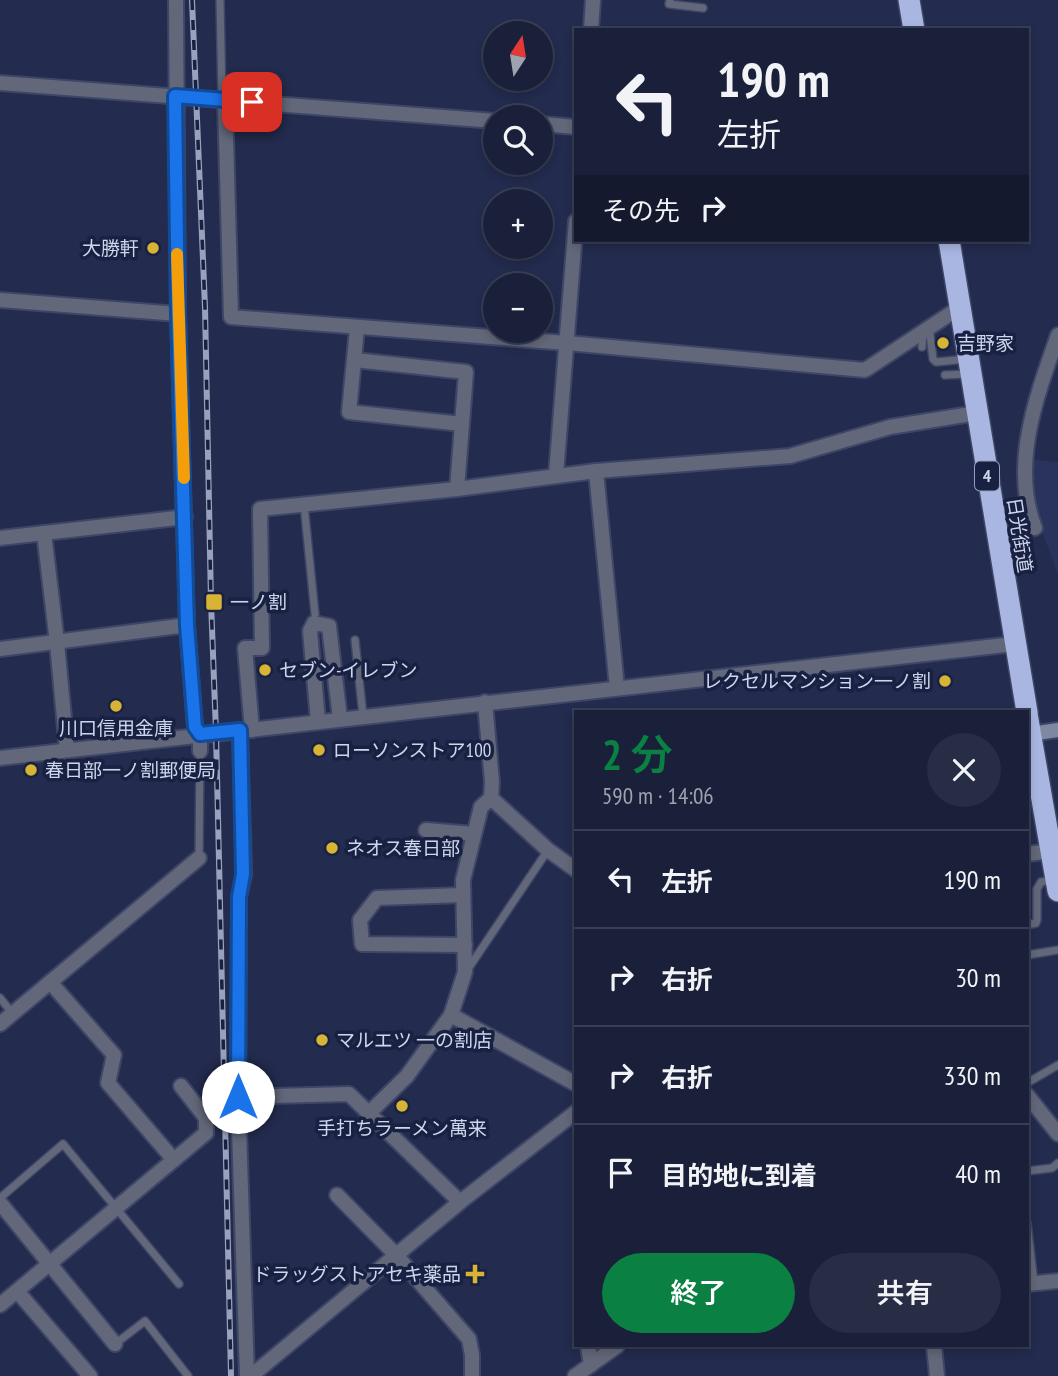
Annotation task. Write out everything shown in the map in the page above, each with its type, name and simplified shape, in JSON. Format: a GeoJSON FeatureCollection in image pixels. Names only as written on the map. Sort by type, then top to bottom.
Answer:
{"type":"FeatureCollection","features":[{"type":"Feature","properties":{"kind":"highway"},"geometry":{"type":"LineString","coordinates":[[909,0],[914,28]]}},
{"type":"Feature","properties":{"kind":"highway","name":"日光街道"},"geometry":{"type":"LineString","coordinates":[[948,242],[1026,710]]}},
{"type":"Feature","properties":{"kind":"highway","name":"日光街道"},"geometry":{"type":"LineString","coordinates":[[1029,726],[1057,885]]}},
{"type":"Feature","properties":{"kind":"street"},"geometry":{"type":"LineString","coordinates":[[176,0],[178,314],[187,625],[195,727],[200,734],[200,751]]}},
{"type":"Feature","properties":{"kind":"street"},"geometry":{"type":"LineString","coordinates":[[591,28],[593,0]]}},
{"type":"Feature","properties":{"kind":"street"},"geometry":{"type":"LineString","coordinates":[[0,83],[483,120]]}},
{"type":"Feature","properties":{"kind":"street"},"geometry":{"type":"LineString","coordinates":[[223,100],[231,317],[865,370],[959,308]]}},
{"type":"Feature","properties":{"kind":"street"},"geometry":{"type":"LineString","coordinates":[[553,125],[574,127]]}},
{"type":"Feature","properties":{"kind":"street"},"geometry":{"type":"LineString","coordinates":[[556,475],[574,242]]}},
{"type":"Feature","properties":{"kind":"street"},"geometry":{"type":"LineString","coordinates":[[0,300],[178,314]]}},
{"type":"Feature","properties":{"kind":"street"},"geometry":{"type":"LineString","coordinates":[[357,328],[349,412],[462,424]]}},
{"type":"Feature","properties":{"kind":"street"},"geometry":{"type":"LineString","coordinates":[[1035,528],[1027,508],[1025,458],[1032,419],[1053,363],[1058,335]]}},
{"type":"Feature","properties":{"kind":"street"},"geometry":{"type":"LineString","coordinates":[[355,360],[466,372],[457,489]]}},
{"type":"Feature","properties":{"kind":"street"},"geometry":{"type":"LineString","coordinates":[[249,1376],[238,1097],[239,897],[243,874],[245,648],[261,648],[260,509],[457,489],[596,471],[790,456],[927,416],[977,413]]}},
{"type":"Feature","properties":{"kind":"street"},"geometry":{"type":"LineString","coordinates":[[596,471],[617,688]]}},
{"type":"Feature","properties":{"kind":"street"},"geometry":{"type":"LineString","coordinates":[[0,538],[185,517]]}},
{"type":"Feature","properties":{"kind":"street"},"geometry":{"type":"LineString","coordinates":[[44,533],[66,750]]}},
{"type":"Feature","properties":{"kind":"street"},"geometry":{"type":"LineString","coordinates":[[317,721],[310,631],[314,623],[329,626],[340,719]]}},
{"type":"Feature","properties":{"kind":"street"},"geometry":{"type":"LineString","coordinates":[[0,649],[187,625]]}},
{"type":"Feature","properties":{"kind":"street"},"geometry":{"type":"LineString","coordinates":[[0,758],[1014,644]]}},
{"type":"Feature","properties":{"kind":"street"},"geometry":{"type":"LineString","coordinates":[[369,1112],[407,1076],[451,1015],[465,972],[463,880],[481,807],[491,798],[485,702]]}},
{"type":"Feature","properties":{"kind":"street"},"geometry":{"type":"LineString","coordinates":[[1029,720],[1058,730]]}},
{"type":"Feature","properties":{"kind":"street"},"geometry":{"type":"LineString","coordinates":[[491,798],[548,850],[574,869]]}},
{"type":"Feature","properties":{"kind":"street"},"geometry":{"type":"LineString","coordinates":[[426,830],[474,834]]}},
{"type":"Feature","properties":{"kind":"street"},"geometry":{"type":"LineString","coordinates":[[1029,854],[1051,851]]}},
{"type":"Feature","properties":{"kind":"street"},"geometry":{"type":"LineString","coordinates":[[0,1024],[199,858]]}},
{"type":"Feature","properties":{"kind":"street"},"geometry":{"type":"LineString","coordinates":[[463,895],[377,898],[360,920],[362,944],[465,945]]}},
{"type":"Feature","properties":{"kind":"street"},"geometry":{"type":"LineString","coordinates":[[50,982],[114,1055],[108,1083],[174,1160]]}},
{"type":"Feature","properties":{"kind":"street"},"geometry":{"type":"LineString","coordinates":[[451,1015],[574,1083]]}},
{"type":"Feature","properties":{"kind":"street"},"geometry":{"type":"LineString","coordinates":[[0,1305],[206,1133],[206,1118],[181,1086]]}},
{"type":"Feature","properties":{"kind":"street"},"geometry":{"type":"LineString","coordinates":[[238,1097],[349,1094],[460,1202]]}},
{"type":"Feature","properties":{"kind":"street"},"geometry":{"type":"LineString","coordinates":[[1029,1098],[1058,1134]]}},
{"type":"Feature","properties":{"kind":"street"},"geometry":{"type":"LineString","coordinates":[[249,1376],[460,1202],[574,1114]]}},
{"type":"Feature","properties":{"kind":"street"},"geometry":{"type":"LineString","coordinates":[[337,1195],[397,1256],[468,1339],[472,1355],[472,1376]]}},
{"type":"Feature","properties":{"kind":"street"},"geometry":{"type":"LineString","coordinates":[[0,1201],[116,1344]]}},
{"type":"Feature","properties":{"kind":"street"},"geometry":{"type":"LineString","coordinates":[[1030,1284],[1058,1282]]}},
{"type":"Feature","properties":{"kind":"street"},"geometry":{"type":"LineString","coordinates":[[17,1291],[90,1376]]}},
{"type":"Feature","properties":{"kind":"street"},"geometry":{"type":"LineString","coordinates":[[588,1347],[591,1365]]}},
{"type":"Feature","properties":{"kind":"street"},"geometry":{"type":"LineString","coordinates":[[575,1376],[616,1347]]}},
{"type":"Feature","properties":{"kind":"street"},"geometry":{"type":"LineString","coordinates":[[934,1347],[937,1376]]}},
{"type":"Feature","properties":{"kind":"lane"},"geometry":{"type":"LineString","coordinates":[[220,0],[223,100]]}},
{"type":"Feature","properties":{"kind":"lane"},"geometry":{"type":"LineString","coordinates":[[670,0],[669,4],[703,8]]}},
{"type":"Feature","properties":{"kind":"lane"},"geometry":{"type":"LineString","coordinates":[[922,347],[926,330]]}},
{"type":"Feature","properties":{"kind":"lane"},"geometry":{"type":"LineString","coordinates":[[926,330],[936,362],[969,366]]}},
{"type":"Feature","properties":{"kind":"lane"},"geometry":{"type":"LineString","coordinates":[[945,375],[969,366]]}},
{"type":"Feature","properties":{"kind":"lane"},"geometry":{"type":"LineString","coordinates":[[304,505],[315,614]]}},
{"type":"Feature","properties":{"kind":"lane"},"geometry":{"type":"LineString","coordinates":[[355,640],[363,716]]}},
{"type":"Feature","properties":{"kind":"lane"},"geometry":{"type":"LineString","coordinates":[[199,858],[200,751]]}},
{"type":"Feature","properties":{"kind":"lane"},"geometry":{"type":"LineString","coordinates":[[465,972],[548,850]]}},
{"type":"Feature","properties":{"kind":"lane"},"geometry":{"type":"LineString","coordinates":[[1029,925],[1036,923],[1037,920],[1037,889],[1041,882],[1057,885]]}},
{"type":"Feature","properties":{"kind":"lane"},"geometry":{"type":"LineString","coordinates":[[1029,955],[1058,950]]}},
{"type":"Feature","properties":{"kind":"lane"},"geometry":{"type":"LineString","coordinates":[[0,998],[13,1013]]}},
{"type":"Feature","properties":{"kind":"lane"},"geometry":{"type":"LineString","coordinates":[[1029,1082],[1058,1065]]}},
{"type":"Feature","properties":{"kind":"lane"},"geometry":{"type":"LineString","coordinates":[[0,1201],[64,1144],[179,1284]]}},
{"type":"Feature","properties":{"kind":"lane"},"geometry":{"type":"LineString","coordinates":[[1029,1171],[1052,1168],[1058,1163]]}},
{"type":"Feature","properties":{"kind":"lane"},"geometry":{"type":"LineString","coordinates":[[1029,1223],[1030,1284]]}},
{"type":"Feature","properties":{"kind":"lane"},"geometry":{"type":"LineString","coordinates":[[116,1344],[145,1321],[188,1376]]}},
{"type":"Feature","properties":{"kind":"shaded area"},"geometry":{"type":"Polygon","coordinates":[[[1027,459],[1058,462],[1058,574],[1031,502],[1027,459]]]}},
{"type":"Feature","properties":{"kind":"railway"},"geometry":{"type":"LineString","coordinates":[[192,0],[205,307],[231,1376]]}},
{"type":"Feature","properties":{"kind":"slow traffic"},"geometry":{"type":"LineString","coordinates":[[177,254],[184,478]]}},
{"type":"Feature","properties":{"kind":"place","name":"大勝軒"},"geometry":{"type":"Point","coordinates":[153,248]}},
{"type":"Feature","properties":{"kind":"place","name":"吉野家"},"geometry":{"type":"Point","coordinates":[943,343]}},
{"type":"Feature","properties":{"kind":"place","name":"一ノ割"},"geometry":{"type":"Point","coordinates":[214,602]}},
{"type":"Feature","properties":{"kind":"place","name":"セブン-イレブン"},"geometry":{"type":"Point","coordinates":[265,670]}},
{"type":"Feature","properties":{"kind":"place","name":"レクセルマンション一ノ割"},"geometry":{"type":"Point","coordinates":[945,681]}},
{"type":"Feature","properties":{"kind":"place","name":"川口信用金庫"},"geometry":{"type":"Point","coordinates":[116,706]}},
{"type":"Feature","properties":{"kind":"place","name":"ローソンストア100"},"geometry":{"type":"Point","coordinates":[319,750]}},
{"type":"Feature","properties":{"kind":"place","name":"春日部一ノ割郵便局"},"geometry":{"type":"Point","coordinates":[31,770]}},
{"type":"Feature","properties":{"kind":"place","name":"ネオス春日部"},"geometry":{"type":"Point","coordinates":[332,848]}},
{"type":"Feature","properties":{"kind":"place","name":"マルエツ 一の割店"},"geometry":{"type":"Point","coordinates":[322,1040]}},
{"type":"Feature","properties":{"kind":"place","name":"手打ちラーメン萬来"},"geometry":{"type":"Point","coordinates":[402,1106]}},
{"type":"Feature","properties":{"kind":"place","name":"ドラッグストアセキ薬品"},"geometry":{"type":"Point","coordinates":[475,1274]}},
{"type":"Feature","properties":{"kind":"route"},"geometry":{"type":"LineString","coordinates":[[238,1097],[239,897],[243,874],[240,730],[200,734],[195,727],[187,625],[175,96],[252,102]]}}]}
